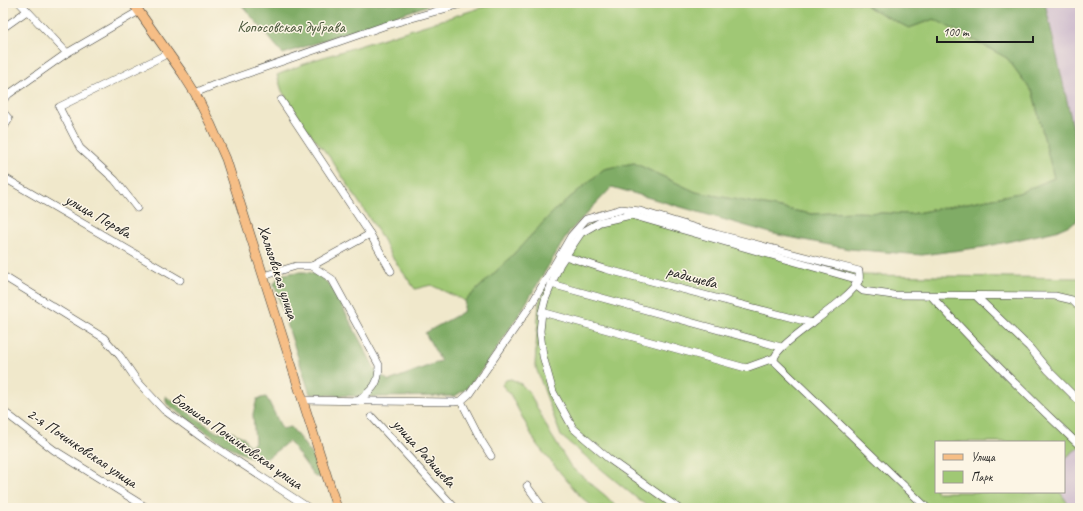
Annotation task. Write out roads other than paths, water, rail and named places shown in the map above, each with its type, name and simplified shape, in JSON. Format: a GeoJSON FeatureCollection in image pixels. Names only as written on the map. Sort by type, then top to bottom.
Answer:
{"type":"FeatureCollection","features":[{"type":"Feature","properties":{"kind":"main road","name":"Хальзовская улица"},"geometry":{"type":"LineString","coordinates":[[133,3],[169,53],[195,93],[226,159],[337,508]]}},
{"type":"Feature","properties":{"kind":"street"},"geometry":{"type":"LineString","coordinates":[[20,3],[67,53]]}},
{"type":"Feature","properties":{"kind":"street"},"geometry":{"type":"LineString","coordinates":[[195,93],[384,26],[465,3]]}},
{"type":"Feature","properties":{"kind":"street"},"geometry":{"type":"LineString","coordinates":[[3,28],[27,11]]}},
{"type":"Feature","properties":{"kind":"street"},"geometry":{"type":"LineString","coordinates":[[3,100],[9,94],[67,53],[139,11]]}},
{"type":"Feature","properties":{"kind":"street"},"geometry":{"type":"LineString","coordinates":[[138,208],[115,180],[80,148],[59,107],[169,53]]}},
{"type":"Feature","properties":{"kind":"street"},"geometry":{"type":"LineString","coordinates":[[281,100],[370,234],[392,271]]}},
{"type":"Feature","properties":{"kind":"street"},"geometry":{"type":"LineString","coordinates":[[3,112],[10,118],[3,129]]}},
{"type":"Feature","properties":{"kind":"street","name":"улица Перова"},"geometry":{"type":"LineString","coordinates":[[3,177],[180,280]]}},
{"type":"Feature","properties":{"kind":"street"},"geometry":{"type":"LineString","coordinates":[[302,400],[461,401],[469,394],[531,305],[571,236],[586,219],[622,209],[640,211],[716,234],[859,271],[857,282],[852,290],[781,347],[777,351],[774,361],[927,508]]}},
{"type":"Feature","properties":{"kind":"street"},"geometry":{"type":"LineString","coordinates":[[678,508],[609,459],[573,428],[553,392],[543,356],[540,331],[542,312],[551,284],[560,264],[581,233],[600,222],[631,215],[857,282],[863,291],[893,295],[932,297],[1055,296],[1072,300],[1080,308]]}},
{"type":"Feature","properties":{"kind":"street"},"geometry":{"type":"LineString","coordinates":[[264,276],[296,266],[312,266],[370,234]]}},
{"type":"Feature","properties":{"kind":"street","name":"радищева"},"geometry":{"type":"LineString","coordinates":[[565,256],[605,269],[812,323]]}},
{"type":"Feature","properties":{"kind":"street"},"geometry":{"type":"LineString","coordinates":[[312,266],[332,279],[379,365],[379,378],[372,390],[358,401]]}},
{"type":"Feature","properties":{"kind":"street","name":"Большая Починковская улица"},"geometry":{"type":"LineString","coordinates":[[3,276],[104,338],[120,356],[138,382],[164,410],[208,442],[310,508]]}},
{"type":"Feature","properties":{"kind":"street"},"geometry":{"type":"LineString","coordinates":[[551,284],[781,347]]}},
{"type":"Feature","properties":{"kind":"street"},"geometry":{"type":"LineString","coordinates":[[932,297],[960,328],[1080,446]]}},
{"type":"Feature","properties":{"kind":"street"},"geometry":{"type":"LineString","coordinates":[[977,297],[1029,346],[1048,370],[1080,402]]}},
{"type":"Feature","properties":{"kind":"street"},"geometry":{"type":"LineString","coordinates":[[542,312],[746,368],[774,358]]}},
{"type":"Feature","properties":{"kind":"street"},"geometry":{"type":"LineString","coordinates":[[461,401],[481,440],[492,456]]}},
{"type":"Feature","properties":{"kind":"street","name":"2-я Починковская улица"},"geometry":{"type":"LineString","coordinates":[[3,411],[54,450],[147,508]]}},
{"type":"Feature","properties":{"kind":"street","name":"улица Радищева"},"geometry":{"type":"LineString","coordinates":[[372,417],[455,508]]}},
{"type":"Feature","properties":{"kind":"street"},"geometry":{"type":"LineString","coordinates":[[527,486],[544,508]]}},
{"type":"Feature","properties":{"kind":"park label","name":"Копосовская дубрава"},"geometry":{"type":"Point","coordinates":[291,27]}}]}
